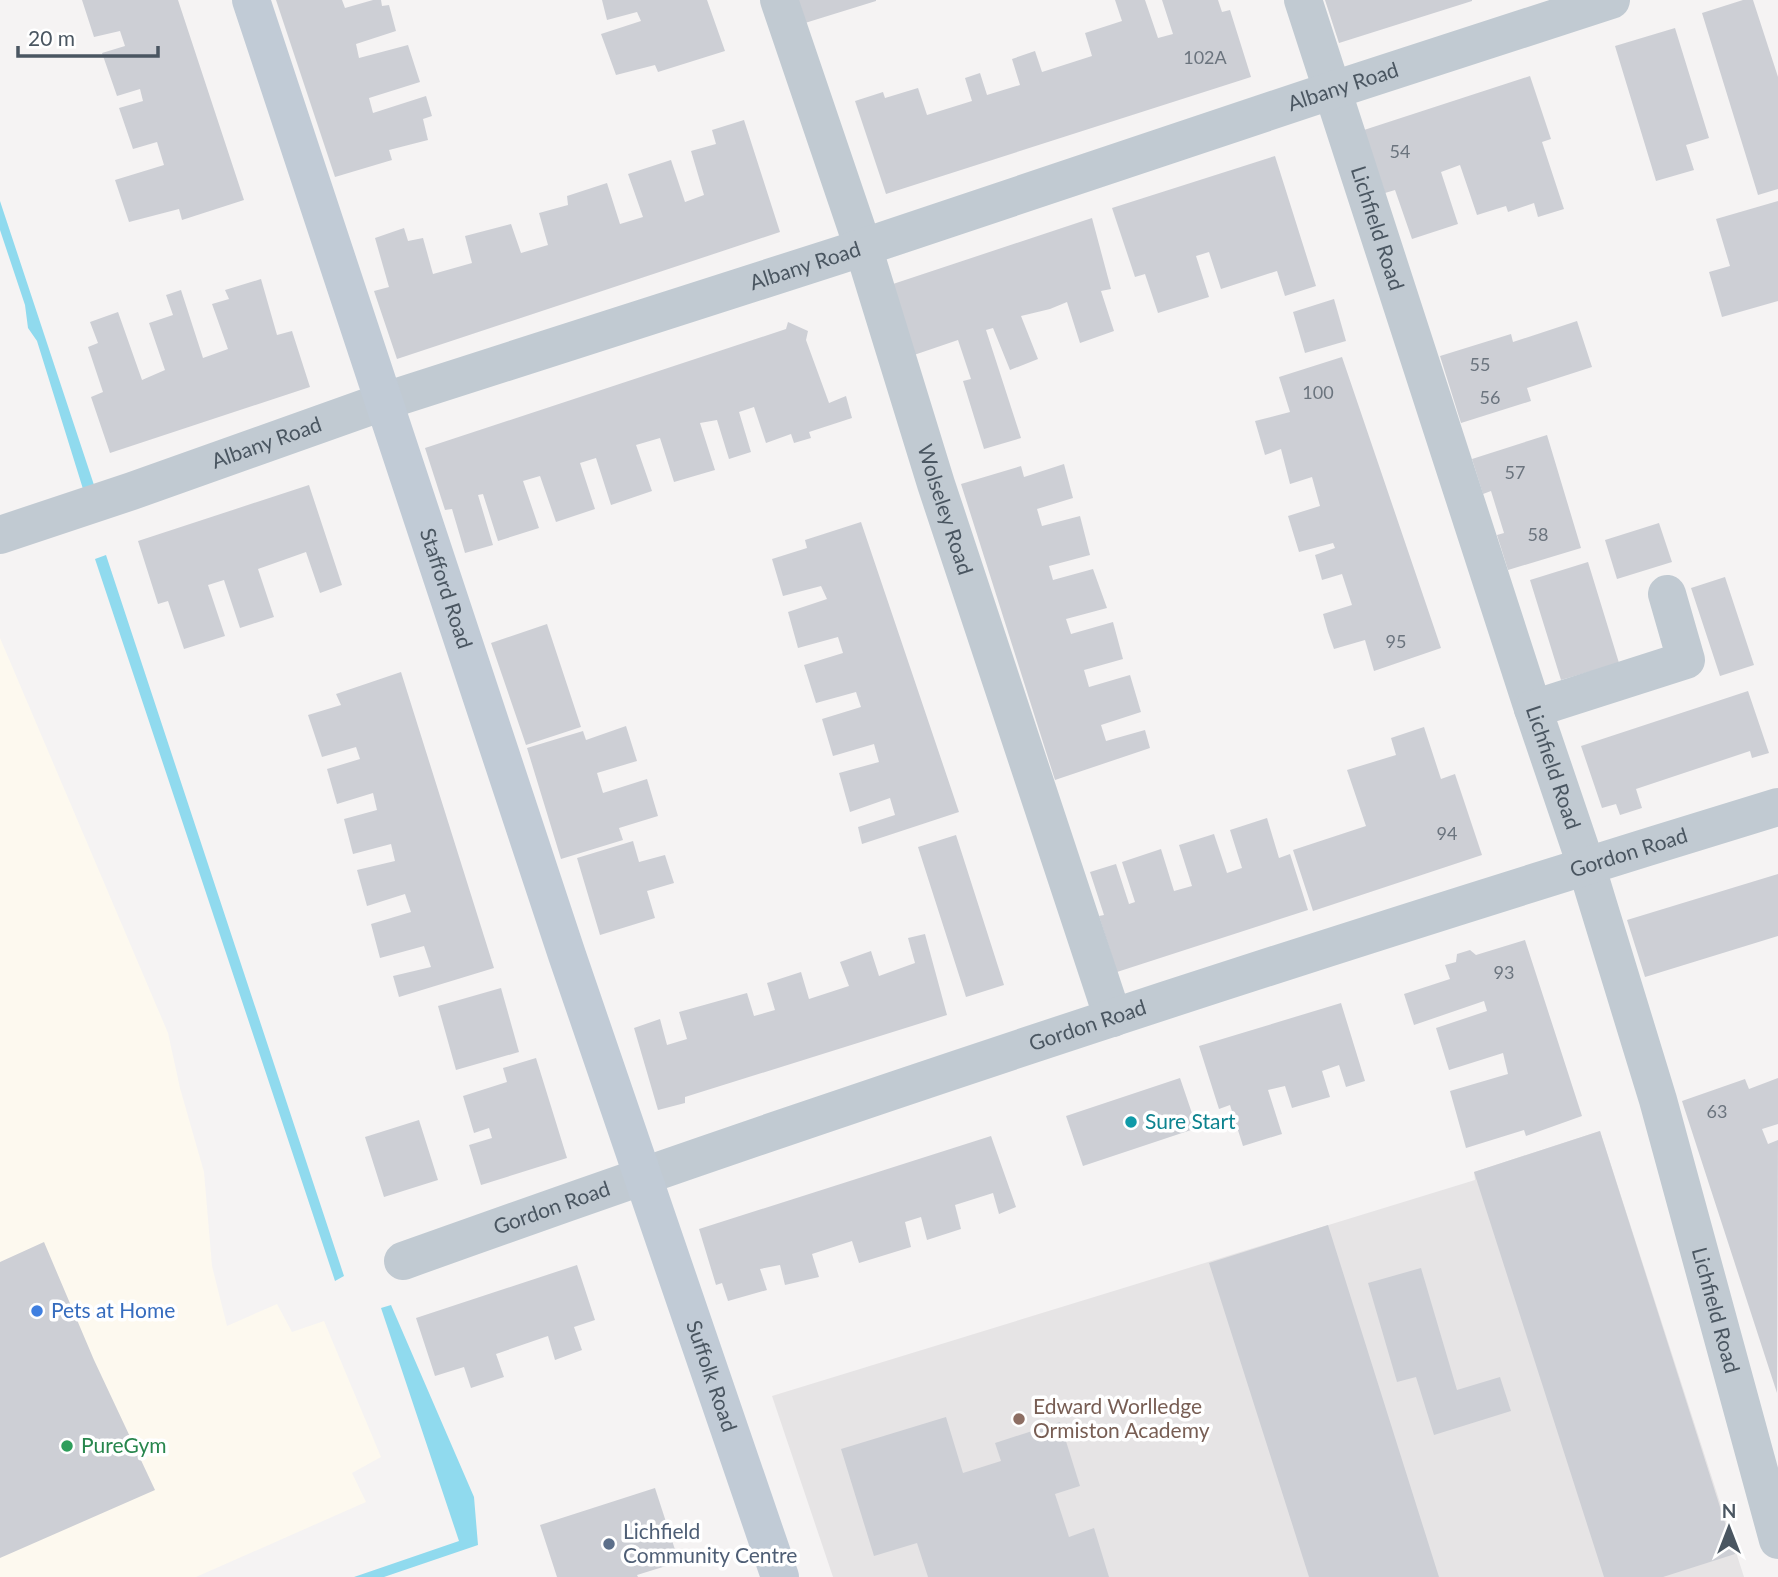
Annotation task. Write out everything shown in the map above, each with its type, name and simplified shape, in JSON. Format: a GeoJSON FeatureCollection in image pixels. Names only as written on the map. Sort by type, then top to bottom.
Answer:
{"type":"FeatureCollection","features":[{"type":"Feature","properties":{"kind":"street","name":"Stafford Road"},"geometry":{"type":"LineString","coordinates":[[251,0],[642,1175]]}},
{"type":"Feature","properties":{"kind":"street","name":"Wolseley Road"},"geometry":{"type":"LineString","coordinates":[[779,0],[863,247],[936,484],[1113,1018]]}},
{"type":"Feature","properties":{"kind":"street","name":"Lichfield Road"},"geometry":{"type":"LineString","coordinates":[[1303,0],[1586,865],[1658,1100],[1778,1540]]}},
{"type":"Feature","properties":{"kind":"street","name":"Albany Road"},"geometry":{"type":"LineString","coordinates":[[0,535],[385,401],[863,247],[1611,0]]}},
{"type":"Feature","properties":{"kind":"street"},"geometry":{"type":"LineString","coordinates":[[1533,709],[1686,660],[1667,594]]}},
{"type":"Feature","properties":{"kind":"street","name":"Gordon Road"},"geometry":{"type":"LineString","coordinates":[[403,1261],[642,1175],[1113,1018],[1586,865],[1778,807]]}},
{"type":"Feature","properties":{"kind":"street","name":"Suffolk Road"},"geometry":{"type":"LineString","coordinates":[[642,1175],[780,1577]]}},
{"type":"Feature","properties":{"kind":"shaded area"},"geometry":{"type":"Polygon","coordinates":[[[0,638],[168,1033],[180,1088],[204,1172],[212,1266],[227,1326],[277,1304],[292,1332],[324,1321],[381,1457],[352,1473],[366,1502],[196,1577],[0,1577],[0,638]]]}},
{"type":"Feature","properties":{"kind":"shaded area"},"geometry":{"type":"Polygon","coordinates":[[[1600,1131],[1744,1577],[833,1577],[772,1396],[1475,1180],[1474,1172],[1600,1131]]]}},
{"type":"Feature","properties":{"kind":"water"},"geometry":{"type":"Polygon","coordinates":[[[0,201],[94,485],[83,489],[37,341],[28,328],[25,305],[0,230],[0,201]]]}},
{"type":"Feature","properties":{"kind":"water"},"geometry":{"type":"Polygon","coordinates":[[[106,555],[344,1276],[335,1281],[95,559],[106,555]]]}},
{"type":"Feature","properties":{"kind":"water"},"geometry":{"type":"Polygon","coordinates":[[[391,1305],[474,1497],[478,1545],[384,1577],[354,1577],[459,1541],[381,1308],[391,1305]]]}},
{"type":"Feature","properties":{"kind":"building"},"geometry":{"type":"Polygon","coordinates":[[[82,0],[178,0],[244,200],[182,220],[179,209],[129,222],[115,180],[164,165],[157,142],[133,149],[119,108],[143,101],[140,89],[117,96],[102,53],[125,46],[120,31],[94,37],[82,0]]]}},
{"type":"Feature","properties":{"kind":"building"},"geometry":{"type":"Polygon","coordinates":[[[276,0],[342,0],[345,8],[373,0],[381,0],[382,6],[389,5],[396,31],[356,44],[359,58],[408,45],[420,82],[369,98],[373,113],[426,96],[432,116],[423,119],[428,140],[389,150],[392,160],[335,177],[276,0]]]}},
{"type":"Feature","properties":{"kind":"building"},"geometry":{"type":"Polygon","coordinates":[[[602,0],[707,0],[725,51],[658,72],[655,65],[616,75],[601,34],[641,21],[637,12],[607,20],[602,0]]]}},
{"type":"Feature","properties":{"kind":"building"},"geometry":{"type":"Polygon","coordinates":[[[798,0],[876,0],[876,1],[805,23],[798,0]]]}},
{"type":"Feature","properties":{"kind":"building"},"geometry":{"type":"Polygon","coordinates":[[[1115,0],[1145,0],[1158,38],[1173,34],[1162,0],[1218,0],[1222,12],[1230,10],[1251,77],[886,194],[855,101],[883,92],[885,98],[918,88],[927,115],[972,101],[965,78],[980,73],[987,95],[1020,85],[1012,59],[1035,51],[1042,72],[1092,56],[1085,33],[1122,21],[1115,0]]]}},
{"type":"Feature","properties":{"kind":"building"},"geometry":{"type":"Polygon","coordinates":[[[1325,0],[1472,0],[1472,1],[1339,43],[1325,0]]]}},
{"type":"Feature","properties":{"kind":"building"},"geometry":{"type":"Polygon","coordinates":[[[1743,0],[1753,0],[1778,77],[1778,189],[1758,195],[1702,13],[1743,0]]]}},
{"type":"Feature","properties":{"kind":"building"},"geometry":{"type":"Polygon","coordinates":[[[1675,28],[1709,138],[1686,145],[1694,170],[1656,181],[1615,46],[1675,28]]]}},
{"type":"Feature","properties":{"kind":"building"},"geometry":{"type":"Polygon","coordinates":[[[1530,76],[1551,139],[1542,142],[1564,209],[1538,217],[1534,203],[1508,212],[1506,206],[1477,215],[1460,165],[1441,172],[1458,224],[1412,239],[1395,190],[1385,193],[1364,130],[1530,76]]]}},
{"type":"Feature","properties":{"kind":"building"},"geometry":{"type":"Polygon","coordinates":[[[744,120],[780,232],[397,359],[374,291],[389,287],[375,238],[404,228],[408,241],[423,238],[433,274],[472,263],[465,236],[511,224],[521,253],[548,245],[539,213],[568,205],[567,196],[607,183],[620,224],[643,217],[628,174],[671,160],[685,202],[704,195],[691,151],[716,144],[712,130],[744,120]]]}},
{"type":"Feature","properties":{"kind":"building"},"geometry":{"type":"Polygon","coordinates":[[[1275,156],[1316,286],[1285,296],[1277,271],[1221,289],[1209,252],[1196,256],[1209,297],[1158,313],[1145,274],[1135,277],[1112,208],[1275,156]]]}},
{"type":"Feature","properties":{"kind":"building"},"geometry":{"type":"Polygon","coordinates":[[[1778,201],[1778,301],[1722,317],[1709,272],[1730,266],[1716,219],[1778,201]]]}},
{"type":"Feature","properties":{"kind":"building"},"geometry":{"type":"Polygon","coordinates":[[[1092,218],[1111,289],[1101,291],[1114,331],[1080,343],[1067,302],[1021,316],[1038,359],[1010,370],[993,328],[986,330],[1021,438],[984,449],[963,381],[971,379],[958,340],[914,355],[893,284],[1092,218]]]}},
{"type":"Feature","properties":{"kind":"building"},"geometry":{"type":"Polygon","coordinates":[[[261,279],[277,335],[292,331],[310,387],[110,453],[91,397],[103,392],[88,347],[98,343],[90,322],[118,312],[142,380],[165,370],[149,323],[173,315],[166,295],[181,290],[203,358],[228,349],[212,304],[229,299],[225,290],[261,279]]]}},
{"type":"Feature","properties":{"kind":"building"},"geometry":{"type":"Polygon","coordinates":[[[1334,299],[1346,341],[1305,353],[1293,312],[1334,299]]]}},
{"type":"Feature","properties":{"kind":"building"},"geometry":{"type":"Polygon","coordinates":[[[1577,321],[1592,367],[1527,388],[1531,401],[1461,423],[1440,356],[1511,334],[1513,342],[1577,321]]]}},
{"type":"Feature","properties":{"kind":"building"},"geometry":{"type":"Polygon","coordinates":[[[788,322],[808,331],[806,340],[829,403],[846,396],[852,418],[809,432],[811,438],[794,443],[791,434],[766,443],[754,407],[739,412],[751,452],[729,459],[717,420],[700,423],[715,470],[674,482],[660,438],[636,445],[652,491],[611,505],[596,458],[580,463],[595,509],[556,522],[540,476],[523,481],[539,528],[498,541],[483,494],[478,495],[493,545],[465,553],[452,509],[445,510],[425,448],[786,329],[788,322]]]}},
{"type":"Feature","properties":{"kind":"building"},"geometry":{"type":"Polygon","coordinates":[[[1342,357],[1441,648],[1374,671],[1365,640],[1334,649],[1328,632],[1323,614],[1352,605],[1342,574],[1322,580],[1315,555],[1335,548],[1333,543],[1299,552],[1288,516],[1320,506],[1312,477],[1290,484],[1281,449],[1265,455],[1255,421],[1290,412],[1279,377],[1342,357]]]}},
{"type":"Feature","properties":{"kind":"building"},"geometry":{"type":"Polygon","coordinates":[[[1547,435],[1581,548],[1508,570],[1497,535],[1504,533],[1491,491],[1483,494],[1472,459],[1547,435]]]}},
{"type":"Feature","properties":{"kind":"building"},"geometry":{"type":"Polygon","coordinates":[[[1064,464],[1073,498],[1037,509],[1042,526],[1080,516],[1090,555],[1049,566],[1053,580],[1093,569],[1107,608],[1066,619],[1071,634],[1113,622],[1123,659],[1084,670],[1089,687],[1130,675],[1141,712],[1101,725],[1106,741],[1145,730],[1150,748],[1055,780],[961,484],[1021,466],[1024,477],[1064,464]]]}},
{"type":"Feature","properties":{"kind":"building"},"geometry":{"type":"Polygon","coordinates":[[[309,485],[342,585],[320,593],[306,552],[258,569],[274,617],[240,628],[224,580],[208,585],[225,636],[184,649],[168,601],[158,604],[138,541],[309,485]]]}},
{"type":"Feature","properties":{"kind":"building"},"geometry":{"type":"Polygon","coordinates":[[[861,522],[959,812],[862,844],[858,827],[895,815],[890,798],[850,812],[839,773],[879,762],[874,744],[833,756],[822,719],[861,707],[856,692],[816,703],[804,665],[843,653],[838,637],[798,648],[788,612],[827,599],[821,586],[783,596],[772,559],[807,548],[805,540],[861,522]]]}},
{"type":"Feature","properties":{"kind":"building"},"geometry":{"type":"Polygon","coordinates":[[[1659,523],[1672,562],[1617,579],[1605,540],[1659,523]]]}},
{"type":"Feature","properties":{"kind":"building"},"geometry":{"type":"Polygon","coordinates":[[[1588,562],[1619,663],[1561,680],[1530,580],[1588,562]]]}},
{"type":"Feature","properties":{"kind":"building"},"geometry":{"type":"Polygon","coordinates":[[[1725,577],[1754,665],[1720,676],[1691,588],[1725,577]]]}},
{"type":"Feature","properties":{"kind":"building"},"geometry":{"type":"Polygon","coordinates":[[[547,624],[581,727],[526,745],[491,643],[547,624]]]}},
{"type":"Feature","properties":{"kind":"building"},"geometry":{"type":"Polygon","coordinates":[[[401,672],[494,968],[399,997],[393,976],[431,967],[424,946],[380,958],[371,924],[411,912],[405,894],[367,906],[357,870],[395,861],[391,844],[353,854],[344,819],[377,810],[373,793],[337,804],[327,769],[360,759],[356,747],[322,757],[308,715],[341,705],[336,694],[401,672]]]}},
{"type":"Feature","properties":{"kind":"building"},"geometry":{"type":"Polygon","coordinates":[[[1748,691],[1769,753],[1752,758],[1750,751],[1636,789],[1642,808],[1620,815],[1616,804],[1602,808],[1581,746],[1748,691]]]}},
{"type":"Feature","properties":{"kind":"building"},"geometry":{"type":"Polygon","coordinates":[[[626,726],[637,761],[597,773],[603,793],[647,779],[658,816],[619,828],[623,840],[561,859],[527,748],[583,731],[586,740],[626,726]]]}},
{"type":"Feature","properties":{"kind":"building"},"geometry":{"type":"Polygon","coordinates":[[[1424,727],[1441,779],[1455,774],[1482,855],[1313,911],[1293,850],[1366,826],[1347,770],[1396,755],[1391,738],[1424,727]]]}},
{"type":"Feature","properties":{"kind":"building"},"geometry":{"type":"Polygon","coordinates":[[[1267,818],[1279,858],[1290,854],[1308,910],[1117,972],[1099,916],[1104,915],[1090,872],[1116,864],[1129,904],[1135,902],[1122,862],[1161,849],[1174,891],[1192,886],[1179,845],[1214,834],[1227,873],[1242,868],[1230,830],[1267,818]]]}},
{"type":"Feature","properties":{"kind":"building"},"geometry":{"type":"Polygon","coordinates":[[[956,835],[1004,985],[966,997],[918,847],[956,835]]]}},
{"type":"Feature","properties":{"kind":"building"},"geometry":{"type":"Polygon","coordinates":[[[633,841],[639,862],[665,855],[674,883],[647,891],[655,918],[600,935],[577,858],[633,841]]]}},
{"type":"Feature","properties":{"kind":"building"},"geometry":{"type":"Polygon","coordinates":[[[1778,874],[1778,936],[1645,977],[1627,920],[1778,874]]]}},
{"type":"Feature","properties":{"kind":"building"},"geometry":{"type":"Polygon","coordinates":[[[925,934],[947,1015],[685,1097],[685,1103],[658,1110],[634,1028],[660,1019],[667,1045],[687,1039],[679,1012],[747,993],[754,1016],[775,1010],[767,983],[801,972],[809,999],[849,986],[840,962],[871,951],[879,976],[915,963],[908,938],[925,934]]]}},
{"type":"Feature","properties":{"kind":"building"},"geometry":{"type":"Polygon","coordinates":[[[1525,940],[1582,1116],[1526,1136],[1524,1130],[1466,1148],[1450,1091],[1508,1074],[1503,1053],[1449,1070],[1436,1028],[1487,1011],[1484,1001],[1414,1025],[1404,994],[1450,979],[1445,965],[1456,962],[1457,954],[1470,950],[1476,955],[1525,940]]]}},
{"type":"Feature","properties":{"kind":"building"},"geometry":{"type":"Polygon","coordinates":[[[501,988],[519,1052],[456,1070],[438,1006],[501,988]]]}},
{"type":"Feature","properties":{"kind":"building"},"geometry":{"type":"Polygon","coordinates":[[[1341,1003],[1365,1081],[1346,1087],[1339,1065],[1322,1071],[1330,1097],[1292,1108],[1285,1086],[1268,1090],[1282,1134],[1243,1146],[1230,1105],[1219,1109],[1199,1046],[1341,1003]]]}},
{"type":"Feature","properties":{"kind":"building"},"geometry":{"type":"Polygon","coordinates":[[[536,1058],[567,1158],[481,1185],[469,1145],[492,1138],[489,1128],[474,1133],[463,1096],[507,1082],[503,1068],[536,1058]]]}},
{"type":"Feature","properties":{"kind":"building","name":"Sure Start"},"geometry":{"type":"Polygon","coordinates":[[[1180,1078],[1197,1128],[1083,1166],[1066,1116],[1180,1078]]]}},
{"type":"Feature","properties":{"kind":"building"},"geometry":{"type":"Polygon","coordinates":[[[1778,1078],[1778,1124],[1762,1129],[1768,1144],[1778,1140],[1777,1393],[1682,1101],[1745,1079],[1749,1089],[1778,1078]]]}},
{"type":"Feature","properties":{"kind":"building"},"geometry":{"type":"Polygon","coordinates":[[[419,1120],[438,1180],[384,1197],[365,1137],[419,1120]]]}},
{"type":"Feature","properties":{"kind":"building"},"geometry":{"type":"Polygon","coordinates":[[[1600,1131],[1735,1554],[1663,1577],[1604,1577],[1474,1172],[1600,1131]]]}},
{"type":"Feature","properties":{"kind":"building"},"geometry":{"type":"Polygon","coordinates":[[[991,1136],[1016,1207],[999,1214],[993,1193],[955,1205],[961,1229],[927,1240],[921,1217],[905,1222],[911,1247],[859,1263],[852,1241],[812,1254],[819,1277],[785,1285],[780,1265],[760,1269],[767,1290],[728,1301],[722,1283],[716,1285],[699,1229],[991,1136]]]}},
{"type":"Feature","properties":{"kind":"building"},"geometry":{"type":"Polygon","coordinates":[[[1328,1225],[1439,1577],[1309,1577],[1209,1263],[1328,1225]]]}},
{"type":"Feature","properties":{"kind":"building","name":"PureGym"},"geometry":{"type":"Polygon","coordinates":[[[44,1242],[94,1360],[155,1490],[0,1558],[0,1262],[44,1242]]]}},
{"type":"Feature","properties":{"kind":"building"},"geometry":{"type":"Polygon","coordinates":[[[577,1265],[595,1320],[574,1327],[582,1350],[555,1360],[548,1336],[496,1354],[504,1377],[471,1388],[464,1367],[435,1376],[416,1318],[577,1265]]]}},
{"type":"Feature","properties":{"kind":"building"},"geometry":{"type":"Polygon","coordinates":[[[1421,1268],[1457,1390],[1500,1377],[1511,1411],[1434,1435],[1416,1377],[1397,1382],[1368,1283],[1421,1268]]]}},
{"type":"Feature","properties":{"kind":"building"},"geometry":{"type":"Polygon","coordinates":[[[946,1417],[963,1473],[1001,1461],[995,1443],[1060,1422],[1080,1486],[1055,1494],[1069,1537],[1094,1528],[1109,1577],[928,1577],[917,1543],[874,1556],[841,1449],[946,1417]]]}},
{"type":"Feature","properties":{"kind":"building","name":"Lichfield Community Centre"},"geometry":{"type":"Polygon","coordinates":[[[655,1488],[679,1562],[637,1575],[638,1577],[557,1577],[540,1525],[655,1488]]]}},
{"type":"Feature","properties":{"kind":"place","name":"Sure Start"},"geometry":{"type":"Point","coordinates":[1131,1122]}},
{"type":"Feature","properties":{"kind":"place","name":"Pets at Home"},"geometry":{"type":"Point","coordinates":[37,1311]}},
{"type":"Feature","properties":{"kind":"place","name":"Edward Worlledge Ormiston Academy"},"geometry":{"type":"Point","coordinates":[1019,1419]}},
{"type":"Feature","properties":{"kind":"place","name":"PureGym"},"geometry":{"type":"Point","coordinates":[67,1446]}},
{"type":"Feature","properties":{"kind":"place","name":"Lichfield Community Centre"},"geometry":{"type":"Point","coordinates":[609,1544]}}]}
